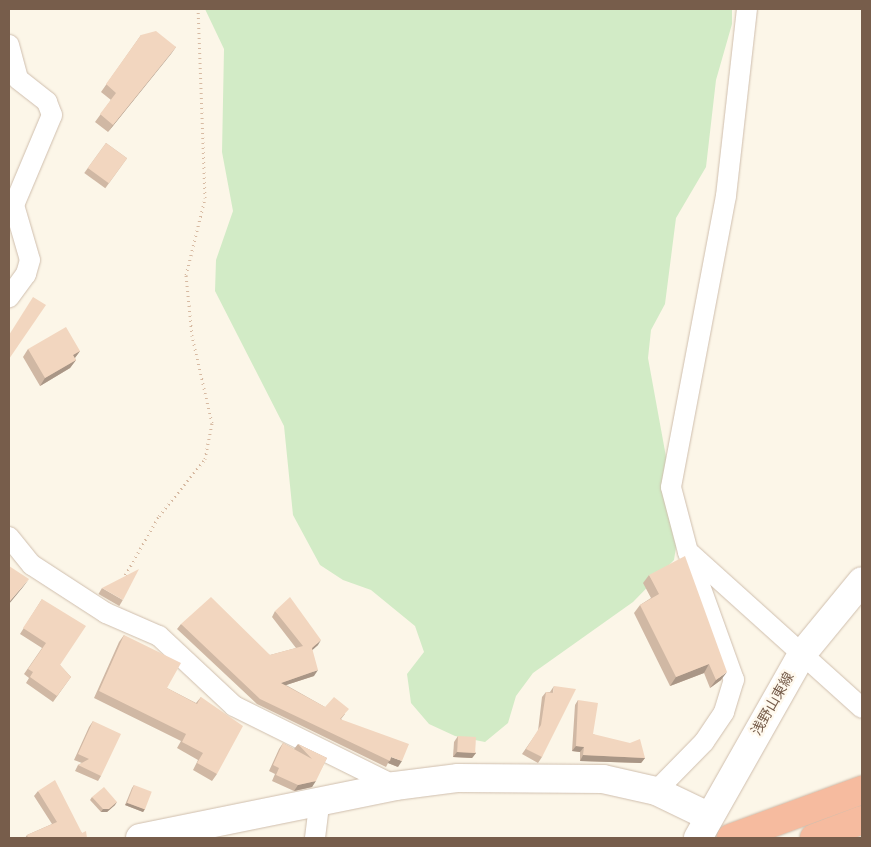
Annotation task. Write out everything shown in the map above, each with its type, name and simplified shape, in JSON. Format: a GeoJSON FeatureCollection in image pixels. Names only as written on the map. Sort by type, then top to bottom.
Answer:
{"type":"FeatureCollection","features":[{"type":"Feature","properties":{"kind":"highway"},"geometry":{"type":"LineString","coordinates":[[730,838],[862,790]]}},
{"type":"Feature","properties":{"kind":"highway"},"geometry":{"type":"LineString","coordinates":[[814,838],[862,820]]}},
{"type":"Feature","properties":{"kind":"highway"},"geometry":{"type":"LineString","coordinates":[[831,838],[862,830]]}},
{"type":"Feature","properties":{"kind":"street"},"geometry":{"type":"LineString","coordinates":[[656,791],[704,742],[724,712],[734,680],[688,552],[671,487],[726,196],[748,9]]}},
{"type":"Feature","properties":{"kind":"street"},"geometry":{"type":"LineString","coordinates":[[9,45],[18,79],[47,102],[52,115],[14,205],[30,260],[26,274],[9,297]]}},
{"type":"Feature","properties":{"kind":"street"},"geometry":{"type":"LineString","coordinates":[[9,537],[32,566],[106,613],[159,636],[234,706],[395,786]]}},
{"type":"Feature","properties":{"kind":"street"},"geometry":{"type":"LineString","coordinates":[[688,552],[862,708]]}},
{"type":"Feature","properties":{"kind":"street","name":"浅野山東線"},"geometry":{"type":"LineString","coordinates":[[703,827],[802,654],[862,580]]}},
{"type":"Feature","properties":{"kind":"street"},"geometry":{"type":"LineString","coordinates":[[140,838],[319,805],[395,786],[531,776],[603,779],[656,791],[703,827]]}},
{"type":"Feature","properties":{"kind":"street"},"geometry":{"type":"LineString","coordinates":[[315,838],[319,805]]}},
{"type":"Feature","properties":{"kind":"path"},"geometry":{"type":"LineString","coordinates":[[121,582],[159,516],[205,459],[212,423],[192,336],[186,275],[205,198],[198,9]]}},
{"type":"Feature","properties":{"kind":"green space"},"geometry":{"type":"Polygon","coordinates":[[[205,9],[732,9],[732,24],[716,80],[706,167],[676,218],[665,304],[651,330],[648,358],[679,528],[674,560],[633,602],[533,673],[516,696],[508,723],[485,742],[455,736],[429,724],[411,703],[407,674],[424,652],[415,626],[371,590],[343,580],[320,565],[293,515],[284,426],[215,291],[216,260],[233,211],[222,152],[224,49],[205,9]]]}},
{"type":"Feature","properties":{"kind":"building"},"geometry":{"type":"Polygon","coordinates":[[[156,31],[176,47],[113,125],[100,114],[116,93],[106,84],[141,35],[156,31]]]}},
{"type":"Feature","properties":{"kind":"building"},"geometry":{"type":"Polygon","coordinates":[[[106,143],[127,158],[109,183],[88,168],[106,143]]]}},
{"type":"Feature","properties":{"kind":"building"},"geometry":{"type":"Polygon","coordinates":[[[33,297],[46,305],[9,359],[9,335],[33,297]]]}},
{"type":"Feature","properties":{"kind":"building"},"geometry":{"type":"Polygon","coordinates":[[[66,327],[80,351],[73,355],[76,360],[45,378],[28,349],[66,327]]]}},
{"type":"Feature","properties":{"kind":"building"},"geometry":{"type":"Polygon","coordinates":[[[685,556],[727,672],[716,680],[709,664],[676,677],[640,605],[659,594],[649,575],[685,556]]]}},
{"type":"Feature","properties":{"kind":"building"},"geometry":{"type":"Polygon","coordinates":[[[9,566],[29,579],[9,602],[9,566]]]}},
{"type":"Feature","properties":{"kind":"building"},"geometry":{"type":"Polygon","coordinates":[[[139,569],[123,600],[102,588],[139,569]]]}},
{"type":"Feature","properties":{"kind":"building"},"geometry":{"type":"Polygon","coordinates":[[[211,597],[270,655],[303,646],[275,611],[290,597],[321,640],[312,648],[318,670],[281,683],[325,707],[334,697],[349,709],[340,719],[409,744],[402,761],[391,757],[390,761],[260,699],[181,624],[211,597]]]}},
{"type":"Feature","properties":{"kind":"building"},"geometry":{"type":"Polygon","coordinates":[[[42,599],[86,626],[60,665],[71,677],[57,696],[30,677],[33,672],[28,669],[46,643],[23,628],[42,599]]]}},
{"type":"Feature","properties":{"kind":"building"},"geometry":{"type":"Polygon","coordinates":[[[124,635],[181,663],[167,688],[197,704],[201,697],[243,726],[217,774],[197,763],[203,753],[182,742],[186,734],[99,691],[124,635]]]}},
{"type":"Feature","properties":{"kind":"building"},"geometry":{"type":"Polygon","coordinates":[[[554,686],[576,689],[542,757],[526,749],[541,725],[546,692],[553,693],[554,686]]]}},
{"type":"Feature","properties":{"kind":"building"},"geometry":{"type":"Polygon","coordinates":[[[578,700],[598,703],[593,734],[630,743],[640,739],[645,758],[583,755],[584,747],[576,746],[578,700]]]}},
{"type":"Feature","properties":{"kind":"building"},"geometry":{"type":"Polygon","coordinates":[[[93,721],[121,734],[101,776],[78,765],[89,759],[78,754],[93,721]]]}},
{"type":"Feature","properties":{"kind":"building"},"geometry":{"type":"Polygon","coordinates":[[[458,736],[476,737],[475,753],[457,752],[458,736]]]}},
{"type":"Feature","properties":{"kind":"building"},"geometry":{"type":"Polygon","coordinates":[[[283,743],[312,759],[298,744],[327,758],[316,781],[298,785],[276,775],[279,768],[273,765],[283,743]]]}},
{"type":"Feature","properties":{"kind":"building"},"geometry":{"type":"Polygon","coordinates":[[[55,780],[82,833],[86,831],[87,838],[28,838],[27,835],[57,822],[38,791],[55,780]]]}},
{"type":"Feature","properties":{"kind":"building"},"geometry":{"type":"Polygon","coordinates":[[[134,785],[152,792],[145,810],[127,803],[134,785]]]}},
{"type":"Feature","properties":{"kind":"building"},"geometry":{"type":"Polygon","coordinates":[[[104,787],[117,802],[109,809],[103,809],[92,797],[104,787]]]}}]}
